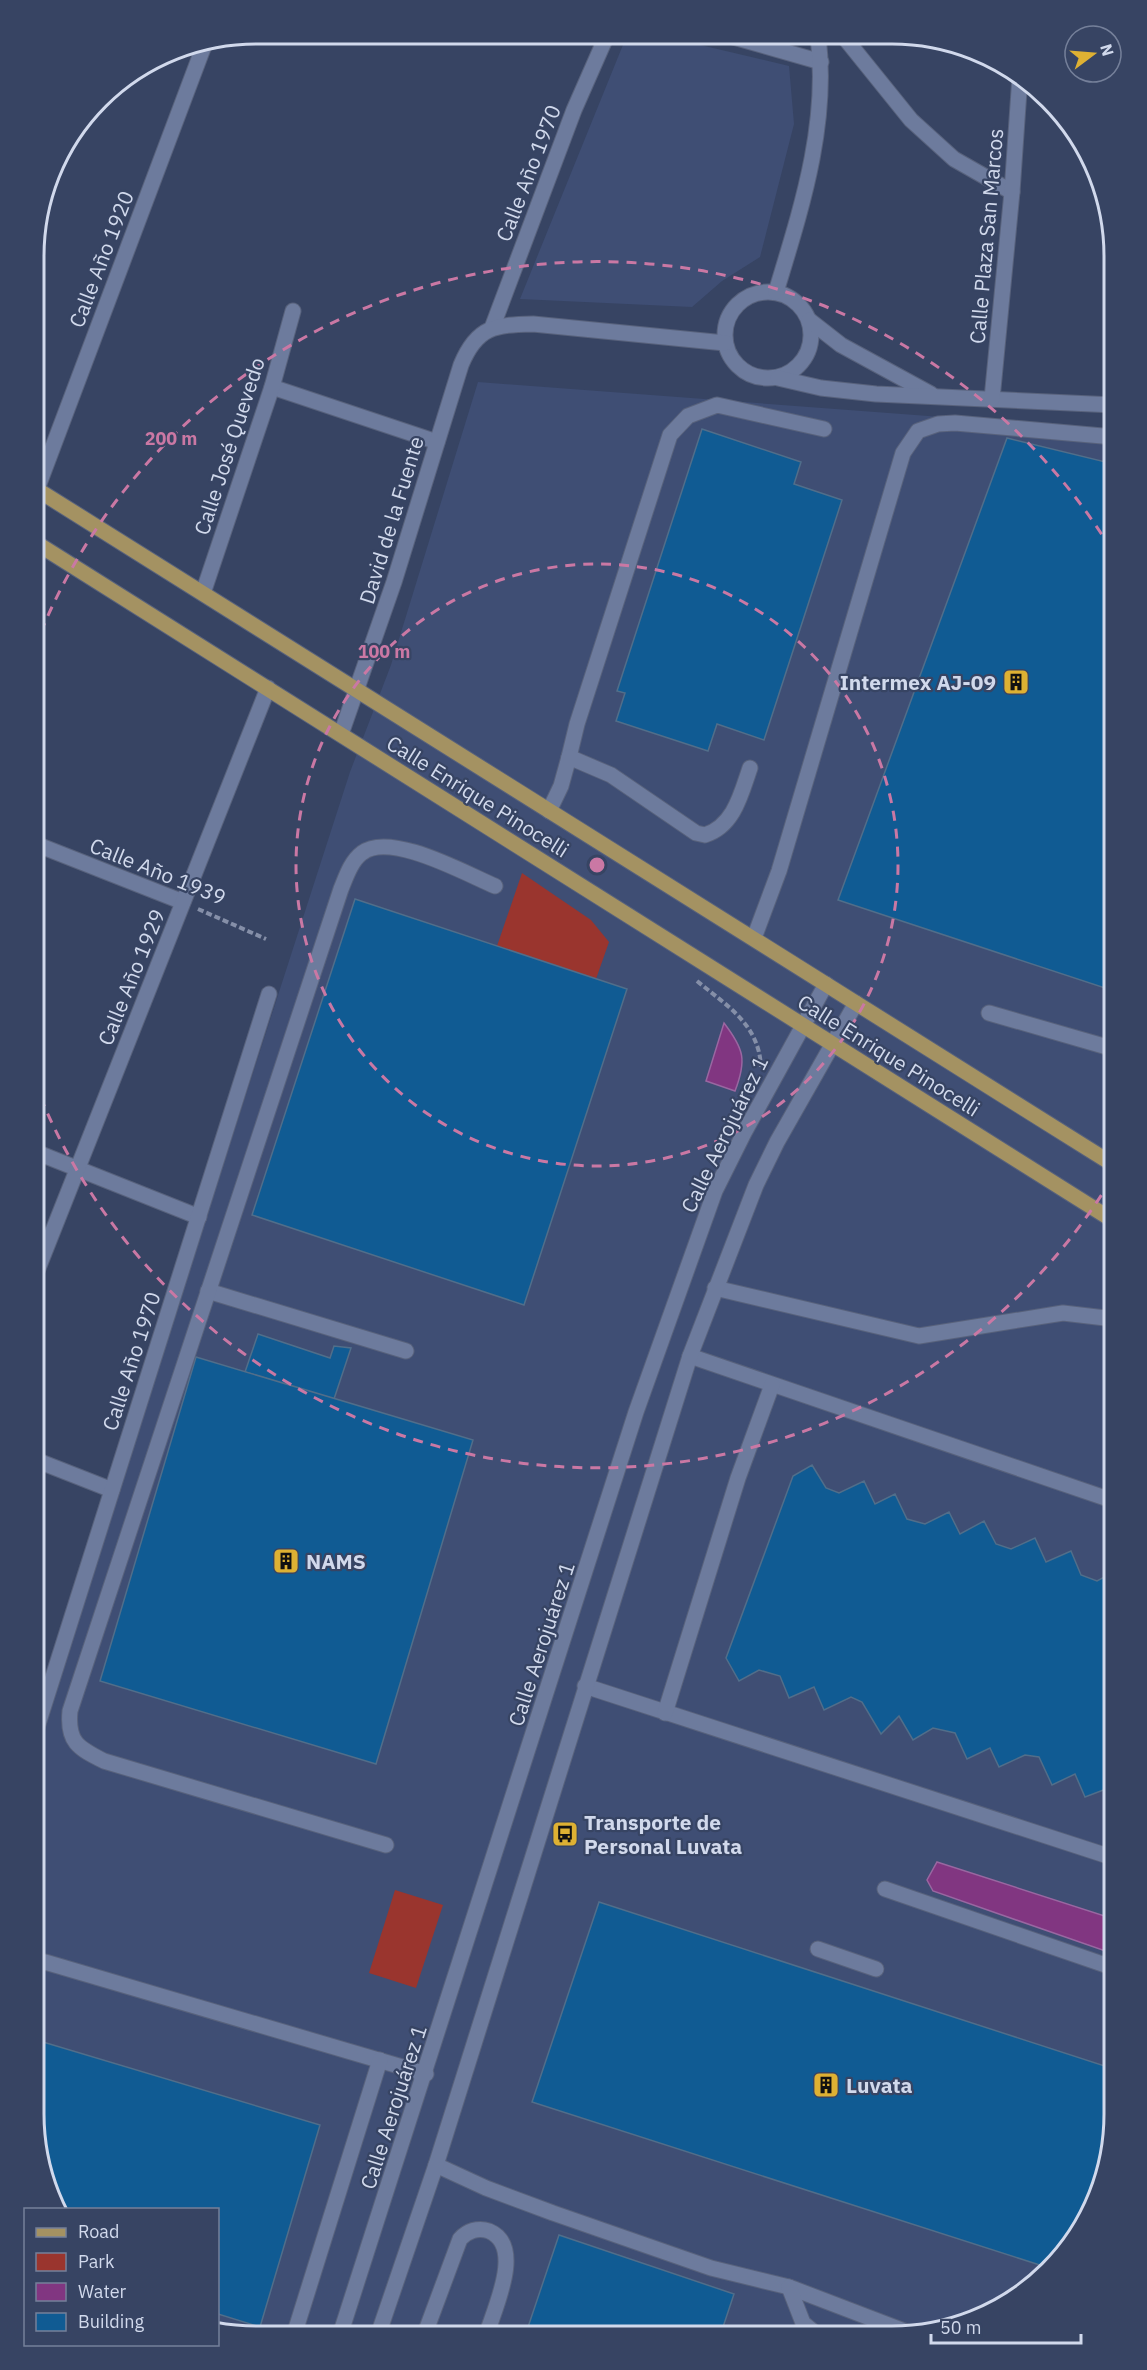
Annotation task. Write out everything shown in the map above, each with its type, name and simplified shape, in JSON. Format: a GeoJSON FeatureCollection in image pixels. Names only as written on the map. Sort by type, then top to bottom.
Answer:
{"type":"FeatureCollection","features":[{"type":"Feature","properties":{"kind":"main road","name":"Calle Enrique Pinocelli"},"geometry":{"type":"LineString","coordinates":[[44,494],[1104,1160]]}},
{"type":"Feature","properties":{"kind":"main road","name":"Calle Enrique Pinocelli"},"geometry":{"type":"LineString","coordinates":[[44,548],[1104,1215]]}},
{"type":"Feature","properties":{"kind":"street","name":"Calle Año 1970"},"geometry":{"type":"LineString","coordinates":[[492,328],[574,110],[603,44]]}},
{"type":"Feature","properties":{"kind":"street"},"geometry":{"type":"LineString","coordinates":[[758,44],[821,62]]}},
{"type":"Feature","properties":{"kind":"street"},"geometry":{"type":"LineString","coordinates":[[776,292],[815,154],[820,115],[821,62],[819,44]]}},
{"type":"Feature","properties":{"kind":"street"},"geometry":{"type":"LineString","coordinates":[[850,44],[911,120],[954,159],[1012,192]]}},
{"type":"Feature","properties":{"kind":"street","name":"Calle Año 1920"},"geometry":{"type":"LineString","coordinates":[[44,464],[202,51]]}},
{"type":"Feature","properties":{"kind":"street","name":"Calle Plaza San Marcos"},"geometry":{"type":"LineString","coordinates":[[992,399],[1012,192],[1019,86]]}},
{"type":"Feature","properties":{"kind":"street"},"geometry":{"type":"LineString","coordinates":[[778,378],[797,367],[809,349],[812,335],[809,320],[801,307],[790,298],[776,292],[749,296],[729,315],[725,329],[725,343],[730,356],[744,371],[764,379],[778,378],[821,388],[876,394],[1104,405]]}},
{"type":"Feature","properties":{"kind":"street","name":"Calle José Quevedo"},"geometry":{"type":"LineString","coordinates":[[203,593],[272,387],[293,311]]}},
{"type":"Feature","properties":{"kind":"street"},"geometry":{"type":"LineString","coordinates":[[809,320],[841,345],[934,395]]}},
{"type":"Feature","properties":{"kind":"street"},"geometry":{"type":"LineString","coordinates":[[492,328],[533,324],[725,343]]}},
{"type":"Feature","properties":{"kind":"street","name":"David de la Fuente"},"geometry":{"type":"LineString","coordinates":[[341,734],[358,691],[467,350],[478,335],[492,328]]}},
{"type":"Feature","properties":{"kind":"street"},"geometry":{"type":"LineString","coordinates":[[272,387],[437,442]]}},
{"type":"Feature","properties":{"kind":"street"},"geometry":{"type":"LineString","coordinates":[[549,810],[561,786],[670,435],[688,416],[717,405],[824,429]]}},
{"type":"Feature","properties":{"kind":"street"},"geometry":{"type":"LineString","coordinates":[[754,938],[779,871],[903,453],[910,439],[926,427],[955,423],[1104,436]]}},
{"type":"Feature","properties":{"kind":"street","name":"Calle Año 1929"},"geometry":{"type":"LineString","coordinates":[[44,1254],[268,688]]}},
{"type":"Feature","properties":{"kind":"street"},"geometry":{"type":"LineString","coordinates":[[569,757],[611,775],[696,833],[705,835],[723,826],[731,814],[750,768]]}},
{"type":"Feature","properties":{"kind":"street"},"geometry":{"type":"LineString","coordinates":[[386,1845],[104,1761],[84,1751],[72,1740],[69,1725],[70,1711],[340,889],[351,866],[361,853],[374,847],[389,846],[424,855],[495,886]]}},
{"type":"Feature","properties":{"kind":"street","name":"Calle Año 1939"},"geometry":{"type":"LineString","coordinates":[[44,847],[183,903]]}},
{"type":"Feature","properties":{"kind":"street","name":"Calle Aerojuárez 1"},"geometry":{"type":"LineString","coordinates":[[343,2326],[426,2074],[636,1412],[715,1191],[826,984]]}},
{"type":"Feature","properties":{"kind":"street","name":"Calle Año 1970"},"geometry":{"type":"LineString","coordinates":[[44,1705],[269,994]]}},
{"type":"Feature","properties":{"kind":"street"},"geometry":{"type":"LineString","coordinates":[[381,2326],[436,2165],[690,1356],[761,1174],[856,1003]]}},
{"type":"Feature","properties":{"kind":"street"},"geometry":{"type":"LineString","coordinates":[[989,1013],[1104,1046]]}},
{"type":"Feature","properties":{"kind":"street"},"geometry":{"type":"LineString","coordinates":[[44,1155],[199,1217]]}},
{"type":"Feature","properties":{"kind":"street"},"geometry":{"type":"LineString","coordinates":[[715,1288],[919,1336],[1063,1313],[1104,1318]]}},
{"type":"Feature","properties":{"kind":"street"},"geometry":{"type":"LineString","coordinates":[[207,1291],[406,1351]]}},
{"type":"Feature","properties":{"kind":"street"},"geometry":{"type":"LineString","coordinates":[[690,1356],[1104,1498]]}},
{"type":"Feature","properties":{"kind":"street"},"geometry":{"type":"LineString","coordinates":[[665,1713],[731,1500],[772,1385]]}},
{"type":"Feature","properties":{"kind":"street"},"geometry":{"type":"LineString","coordinates":[[44,1463],[112,1490]]}},
{"type":"Feature","properties":{"kind":"street"},"geometry":{"type":"LineString","coordinates":[[585,1686],[1104,1855]]}},
{"type":"Feature","properties":{"kind":"street"},"geometry":{"type":"LineString","coordinates":[[885,1889],[1104,1965]]}},
{"type":"Feature","properties":{"kind":"street"},"geometry":{"type":"LineString","coordinates":[[818,1949],[876,1969]]}},
{"type":"Feature","properties":{"kind":"street"},"geometry":{"type":"LineString","coordinates":[[44,1962],[136,1987],[426,2074]]}},
{"type":"Feature","properties":{"kind":"street"},"geometry":{"type":"LineString","coordinates":[[297,2326],[380,2060]]}},
{"type":"Feature","properties":{"kind":"street"},"geometry":{"type":"LineString","coordinates":[[436,2165],[486,2188],[711,2268],[789,2287],[891,2326]]}},
{"type":"Feature","properties":{"kind":"street"},"geometry":{"type":"LineString","coordinates":[[428,2326],[459,2238],[465,2233],[482,2229],[499,2237],[505,2244],[508,2259],[489,2326]]}},
{"type":"Feature","properties":{"kind":"street"},"geometry":{"type":"LineString","coordinates":[[789,2287],[803,2322],[808,2326]]}},
{"type":"Feature","properties":{"kind":"path","name":"Calle Año 1939"},"geometry":{"type":"LineString","coordinates":[[183,903],[266,939]]}},
{"type":"Feature","properties":{"kind":"path"},"geometry":{"type":"LineString","coordinates":[[692,977],[734,1011],[752,1031],[761,1056],[762,1071]]}},
{"type":"Feature","properties":{"kind":"shaded area"},"geometry":{"type":"Polygon","coordinates":[[[623,44],[696,44],[789,66],[794,124],[760,257],[722,281],[692,307],[520,299],[623,44]]]}},
{"type":"Feature","properties":{"kind":"shaded area"},"geometry":{"type":"Polygon","coordinates":[[[478,382],[1104,429],[1104,2114],[1102,2142],[1087,2196],[1060,2244],[1021,2283],[985,2305],[960,2315],[905,2326],[228,2325],[219,2323],[219,2208],[65,2208],[55,2183],[44,2128],[44,1721],[350,772],[391,665],[478,382]]]}},
{"type":"Feature","properties":{"kind":"green space"},"geometry":{"type":"Polygon","coordinates":[[[522,873],[591,920],[609,942],[596,979],[497,946],[522,873]]]}},
{"type":"Feature","properties":{"kind":"green space"},"geometry":{"type":"Polygon","coordinates":[[[395,1890],[443,1905],[416,1988],[369,1973],[395,1890]]]}},
{"type":"Feature","properties":{"kind":"water"},"geometry":{"type":"Polygon","coordinates":[[[724,1023],[736,1040],[742,1055],[741,1071],[735,1091],[706,1081],[724,1023]]]}},
{"type":"Feature","properties":{"kind":"water"},"geometry":{"type":"Polygon","coordinates":[[[937,1862],[1104,1916],[1104,1951],[933,1891],[927,1880],[937,1862]]]}},
{"type":"Feature","properties":{"kind":"building"},"geometry":{"type":"Polygon","coordinates":[[[702,429],[801,462],[794,484],[842,500],[764,740],[717,724],[708,751],[616,721],[625,693],[617,691],[702,429]]]}},
{"type":"Feature","properties":{"kind":"building","name":"Intermex AJ-09"},"geometry":{"type":"Polygon","coordinates":[[[1007,438],[1104,462],[1104,988],[838,900],[1007,438]]]}},
{"type":"Feature","properties":{"kind":"building"},"geometry":{"type":"Polygon","coordinates":[[[355,899],[627,989],[524,1305],[252,1215],[355,899]]]}},
{"type":"Feature","properties":{"kind":"building"},"geometry":{"type":"Polygon","coordinates":[[[258,1334],[330,1358],[334,1346],[351,1348],[334,1399],[245,1372],[258,1334]]]}},
{"type":"Feature","properties":{"kind":"building","name":"NAMS"},"geometry":{"type":"Polygon","coordinates":[[[196,1357],[473,1440],[376,1764],[100,1681],[196,1357]]]}},
{"type":"Feature","properties":{"kind":"building"},"geometry":{"type":"Polygon","coordinates":[[[812,1465],[826,1488],[839,1493],[864,1481],[875,1504],[895,1494],[907,1519],[925,1524],[949,1512],[960,1534],[984,1521],[996,1544],[1011,1549],[1035,1538],[1046,1562],[1071,1551],[1081,1575],[1097,1581],[1104,1577],[1104,1790],[1085,1797],[1075,1774],[1052,1785],[1039,1757],[1025,1755],[999,1767],[990,1748],[967,1759],[955,1733],[933,1728],[913,1740],[899,1716],[881,1734],[862,1702],[851,1697],[824,1710],[814,1687],[789,1698],[780,1676],[759,1670],[739,1681],[726,1658],[793,1476],[812,1465]]]}},
{"type":"Feature","properties":{"kind":"building","name":"Luvata"},"geometry":{"type":"Polygon","coordinates":[[[599,1902],[1104,2066],[1102,2142],[1092,2183],[1082,2208],[1068,2232],[1040,2265],[532,2102],[599,1902]]]}},
{"type":"Feature","properties":{"kind":"building"},"geometry":{"type":"Polygon","coordinates":[[[44,2042],[320,2125],[260,2326],[219,2314],[219,2208],[65,2208],[55,2183],[45,2142],[44,2042]]]}},
{"type":"Feature","properties":{"kind":"building"},"geometry":{"type":"Polygon","coordinates":[[[559,2235],[734,2294],[723,2326],[528,2326],[559,2235]]]}},
{"type":"Feature","properties":{"kind":"place","name":"Intermex AJ-09"},"geometry":{"type":"Point","coordinates":[1016,682]}},
{"type":"Feature","properties":{"kind":"place","name":"NAMS"},"geometry":{"type":"Point","coordinates":[286,1561]}},
{"type":"Feature","properties":{"kind":"place","name":"Transporte de Personal Luvata"},"geometry":{"type":"Point","coordinates":[565,1834]}},
{"type":"Feature","properties":{"kind":"place","name":"Luvata"},"geometry":{"type":"Point","coordinates":[826,2085]}}]}
